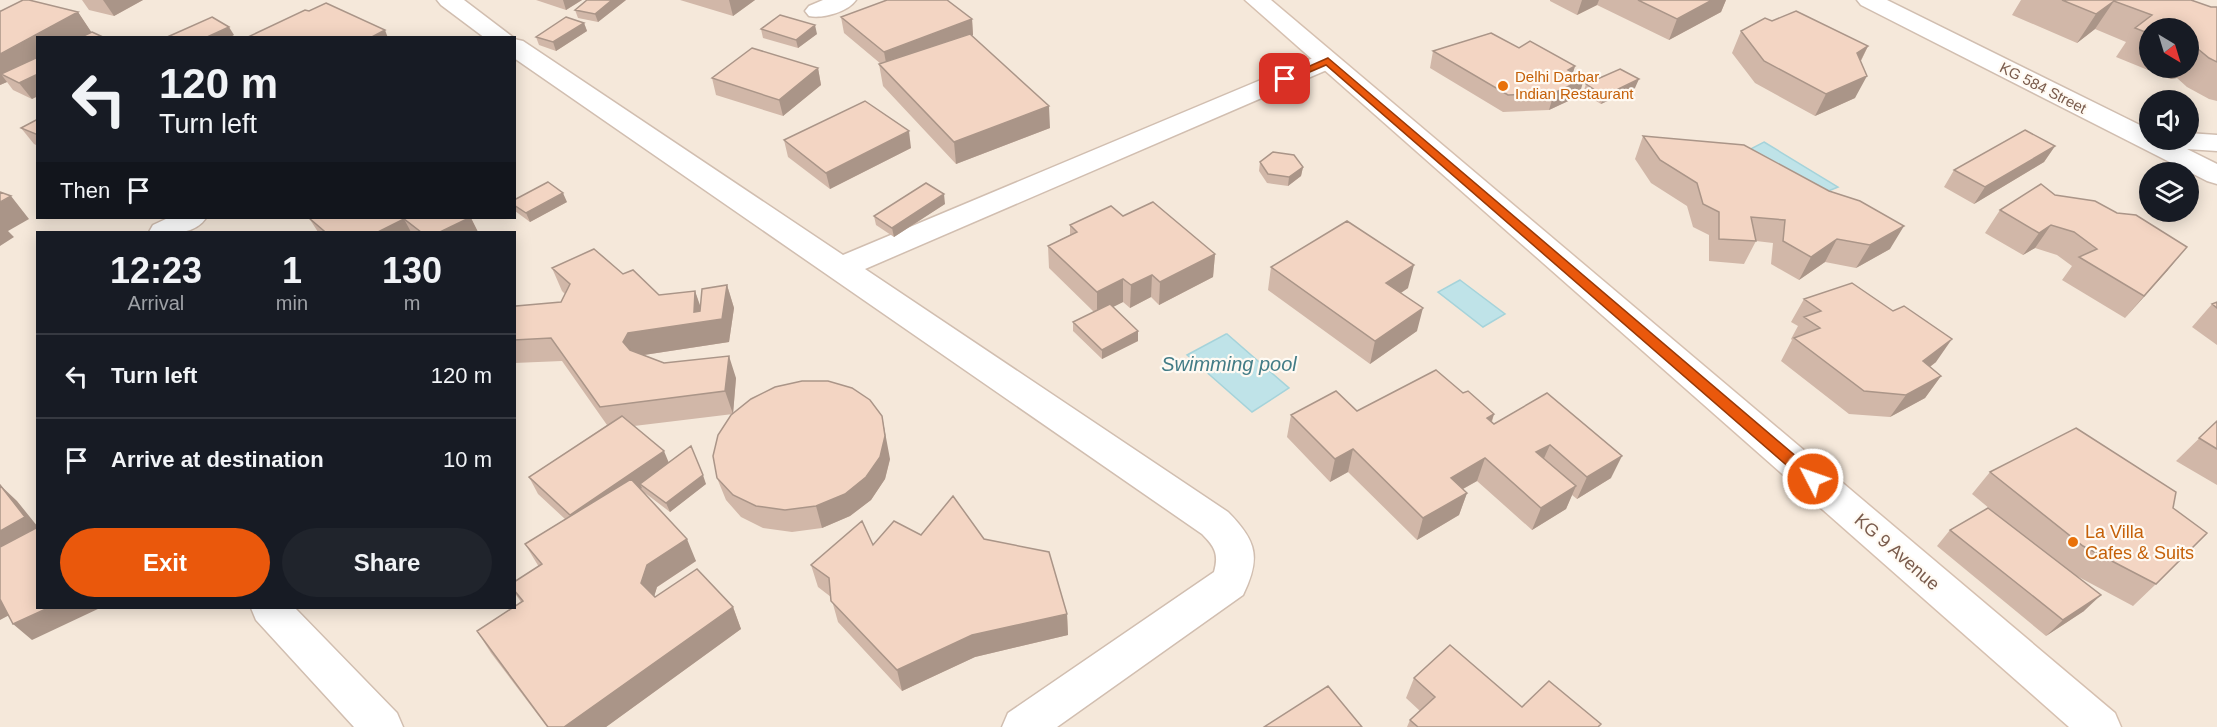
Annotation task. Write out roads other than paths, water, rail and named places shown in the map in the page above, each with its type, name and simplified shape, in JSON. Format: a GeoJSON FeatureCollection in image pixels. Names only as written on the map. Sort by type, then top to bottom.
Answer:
{"type":"FeatureCollection","features":[{"type":"Feature","properties":{"kind":"street"},"geometry":{"type":"LineString","coordinates":[[449,0],[499,36]]}},
{"type":"Feature","properties":{"kind":"street"},"geometry":{"type":"LineString","coordinates":[[816,11],[844,0]]}},
{"type":"Feature","properties":{"kind":"street","name":"KG 9 Avenue"},"geometry":{"type":"LineString","coordinates":[[1257,0],[2100,727]]}},
{"type":"Feature","properties":{"kind":"street","name":"KG 584 Street"},"geometry":{"type":"LineString","coordinates":[[1869,0],[2139,134]]}},
{"type":"Feature","properties":{"kind":"street"},"geometry":{"type":"LineString","coordinates":[[522,59],[840,268],[1215,523],[1234,542],[1238,563],[1229,583],[1024,727]]}},
{"type":"Feature","properties":{"kind":"street"},"geometry":{"type":"LineString","coordinates":[[840,268],[1328,61]]}},
{"type":"Feature","properties":{"kind":"street"},"geometry":{"type":"LineString","coordinates":[[2199,142],[2217,144]]}},
{"type":"Feature","properties":{"kind":"street","name":"KG 584 Street"},"geometry":{"type":"LineString","coordinates":[[2170,150],[2217,175]]}},
{"type":"Feature","properties":{"kind":"street"},"geometry":{"type":"LineString","coordinates":[[165,231],[189,219]]}},
{"type":"Feature","properties":{"kind":"street"},"geometry":{"type":"LineString","coordinates":[[271,609],[382,727]]}},
{"type":"Feature","properties":{"kind":"water"},"geometry":{"type":"Polygon","coordinates":[[[1764,142],[1838,187],[1809,199],[1737,156],[1764,142]]]}},
{"type":"Feature","properties":{"kind":"water"},"geometry":{"type":"Polygon","coordinates":[[[1460,280],[1505,314],[1483,327],[1438,292],[1460,280]]]}},
{"type":"Feature","properties":{"kind":"water","name":"Swimming pool"},"geometry":{"type":"Polygon","coordinates":[[[1226,334],[1289,388],[1252,412],[1187,355],[1226,334]]]}},
{"type":"Feature","properties":{"kind":"place","name":"Delhi Darbar Indian Restaurant"},"geometry":{"type":"Point","coordinates":[1503,86]}},
{"type":"Feature","properties":{"kind":"place","name":"La Villa Cafes & Suits"},"geometry":{"type":"Point","coordinates":[2073,542]}}]}
